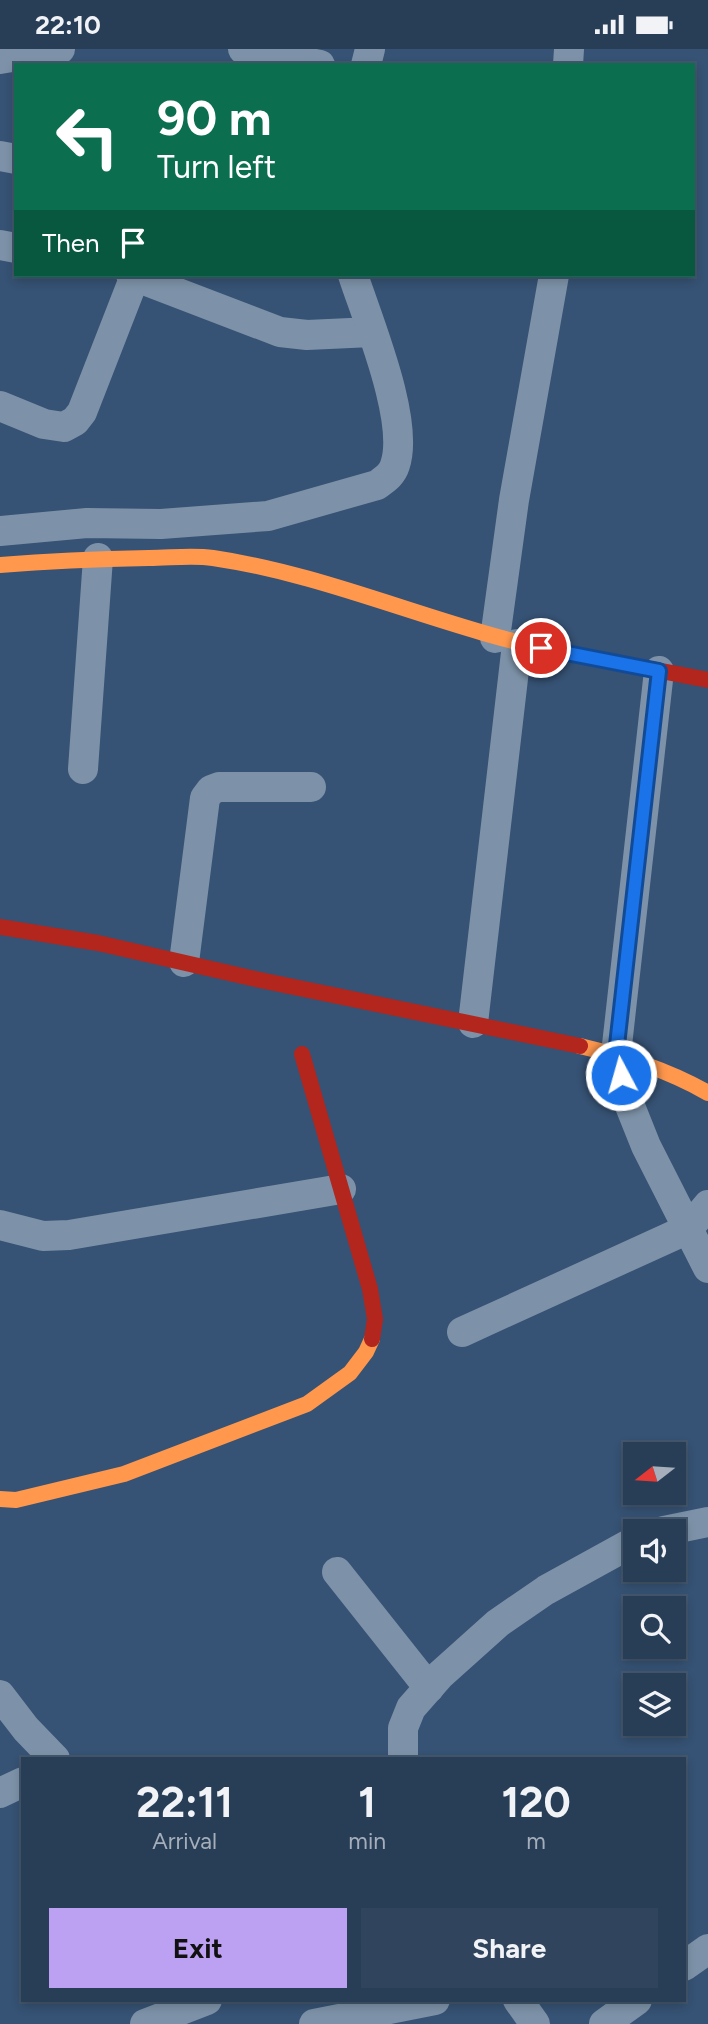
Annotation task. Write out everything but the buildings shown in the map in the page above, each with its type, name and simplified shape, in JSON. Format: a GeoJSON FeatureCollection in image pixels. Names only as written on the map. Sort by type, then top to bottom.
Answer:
{"type":"FeatureCollection","features":[{"type":"Feature","properties":{"kind":"street"},"geometry":{"type":"LineString","coordinates":[[0,59],[60,49]]}},
{"type":"Feature","properties":{"kind":"street"},"geometry":{"type":"LineString","coordinates":[[243,49],[310,63]]}},
{"type":"Feature","properties":{"kind":"street"},"geometry":{"type":"LineString","coordinates":[[0,406],[44,424],[64,427],[75,421],[82,412],[133,277]]}},
{"type":"Feature","properties":{"kind":"street"},"geometry":{"type":"LineString","coordinates":[[136,277],[280,332],[307,335],[372,332]]}},
{"type":"Feature","properties":{"kind":"street"},"geometry":{"type":"LineString","coordinates":[[0,531],[87,523],[161,524],[268,516],[377,485],[390,476],[396,465],[399,445],[396,407],[354,277]]}},
{"type":"Feature","properties":{"kind":"street"},"geometry":{"type":"LineString","coordinates":[[473,1023],[506,641],[514,500],[554,277]]}},
{"type":"Feature","properties":{"kind":"street"},"geometry":{"type":"LineString","coordinates":[[0,565],[98,558],[209,557],[318,581],[506,641],[708,680]]}},
{"type":"Feature","properties":{"kind":"street"},"geometry":{"type":"LineString","coordinates":[[83,769],[98,558]]}},
{"type":"Feature","properties":{"kind":"street"},"geometry":{"type":"LineString","coordinates":[[659,671],[616,1054],[626,1096],[646,1146],[708,1268]]}},
{"type":"Feature","properties":{"kind":"street"},"geometry":{"type":"LineString","coordinates":[[184,962],[205,798],[211,790],[219,787],[311,787]]}},
{"type":"Feature","properties":{"kind":"street"},"geometry":{"type":"LineString","coordinates":[[0,927],[42,931],[258,980],[616,1054],[655,1068],[708,1093]]}},
{"type":"Feature","properties":{"kind":"street"},"geometry":{"type":"LineString","coordinates":[[0,1499],[16,1500],[124,1474],[307,1404],[333,1388],[356,1366],[371,1342],[376,1326],[370,1289],[302,1054]]}},
{"type":"Feature","properties":{"kind":"street"},"geometry":{"type":"LineString","coordinates":[[0,1225],[43,1235],[69,1235],[341,1189]]}},
{"type":"Feature","properties":{"kind":"street"},"geometry":{"type":"LineString","coordinates":[[462,1332],[688,1229],[708,1205]]}},
{"type":"Feature","properties":{"kind":"street"},"geometry":{"type":"LineString","coordinates":[[686,1526],[708,1522]]}},
{"type":"Feature","properties":{"kind":"street"},"geometry":{"type":"LineString","coordinates":[[402,1757],[407,1719],[411,1709],[429,1688],[498,1623],[546,1590],[623,1548]]}},
{"type":"Feature","properties":{"kind":"street"},"geometry":{"type":"LineString","coordinates":[[337,1572],[429,1688]]}},
{"type":"Feature","properties":{"kind":"street"},"geometry":{"type":"LineString","coordinates":[[0,1695],[26,1729],[53,1757]]}},
{"type":"Feature","properties":{"kind":"street"},"geometry":{"type":"LineString","coordinates":[[0,1793],[21,1783]]}},
{"type":"Feature","properties":{"kind":"street"},"geometry":{"type":"LineString","coordinates":[[686,1965],[708,1949]]}},
{"type":"Feature","properties":{"kind":"street"},"geometry":{"type":"LineString","coordinates":[[145,2024],[202,2002]]}},
{"type":"Feature","properties":{"kind":"street"},"geometry":{"type":"LineString","coordinates":[[314,2024],[425,2002]]}},
{"type":"Feature","properties":{"kind":"street"},"geometry":{"type":"LineString","coordinates":[[519,2002],[535,2024]]}},
{"type":"Feature","properties":{"kind":"street"},"geometry":{"type":"LineString","coordinates":[[604,2024],[634,2002]]}},
{"type":"Feature","properties":{"kind":"traffic: slow"},"geometry":{"type":"LineString","coordinates":[[0,565],[112,559],[213,558],[303,577],[478,631],[567,653]]}},
{"type":"Feature","properties":{"kind":"traffic: slow"},"geometry":{"type":"LineString","coordinates":[[580,1046],[646,1065],[678,1077],[708,1093]]}},
{"type":"Feature","properties":{"kind":"traffic: slow"},"geometry":{"type":"LineString","coordinates":[[0,1499],[16,1500],[124,1474],[307,1404],[350,1373],[372,1339]]}},
{"type":"Feature","properties":{"kind":"traffic: jam"},"geometry":{"type":"LineString","coordinates":[[567,653],[708,680]]}},
{"type":"Feature","properties":{"kind":"traffic: jam"},"geometry":{"type":"LineString","coordinates":[[0,927],[98,943],[260,980],[580,1046]]}},
{"type":"Feature","properties":{"kind":"traffic: jam"},"geometry":{"type":"LineString","coordinates":[[302,1054],[370,1289],[375,1319],[372,1339]]}},
{"type":"Feature","properties":{"kind":"route"},"geometry":{"type":"LineString","coordinates":[[541,648],[659,671],[616,1054],[621,1075]]}}]}
